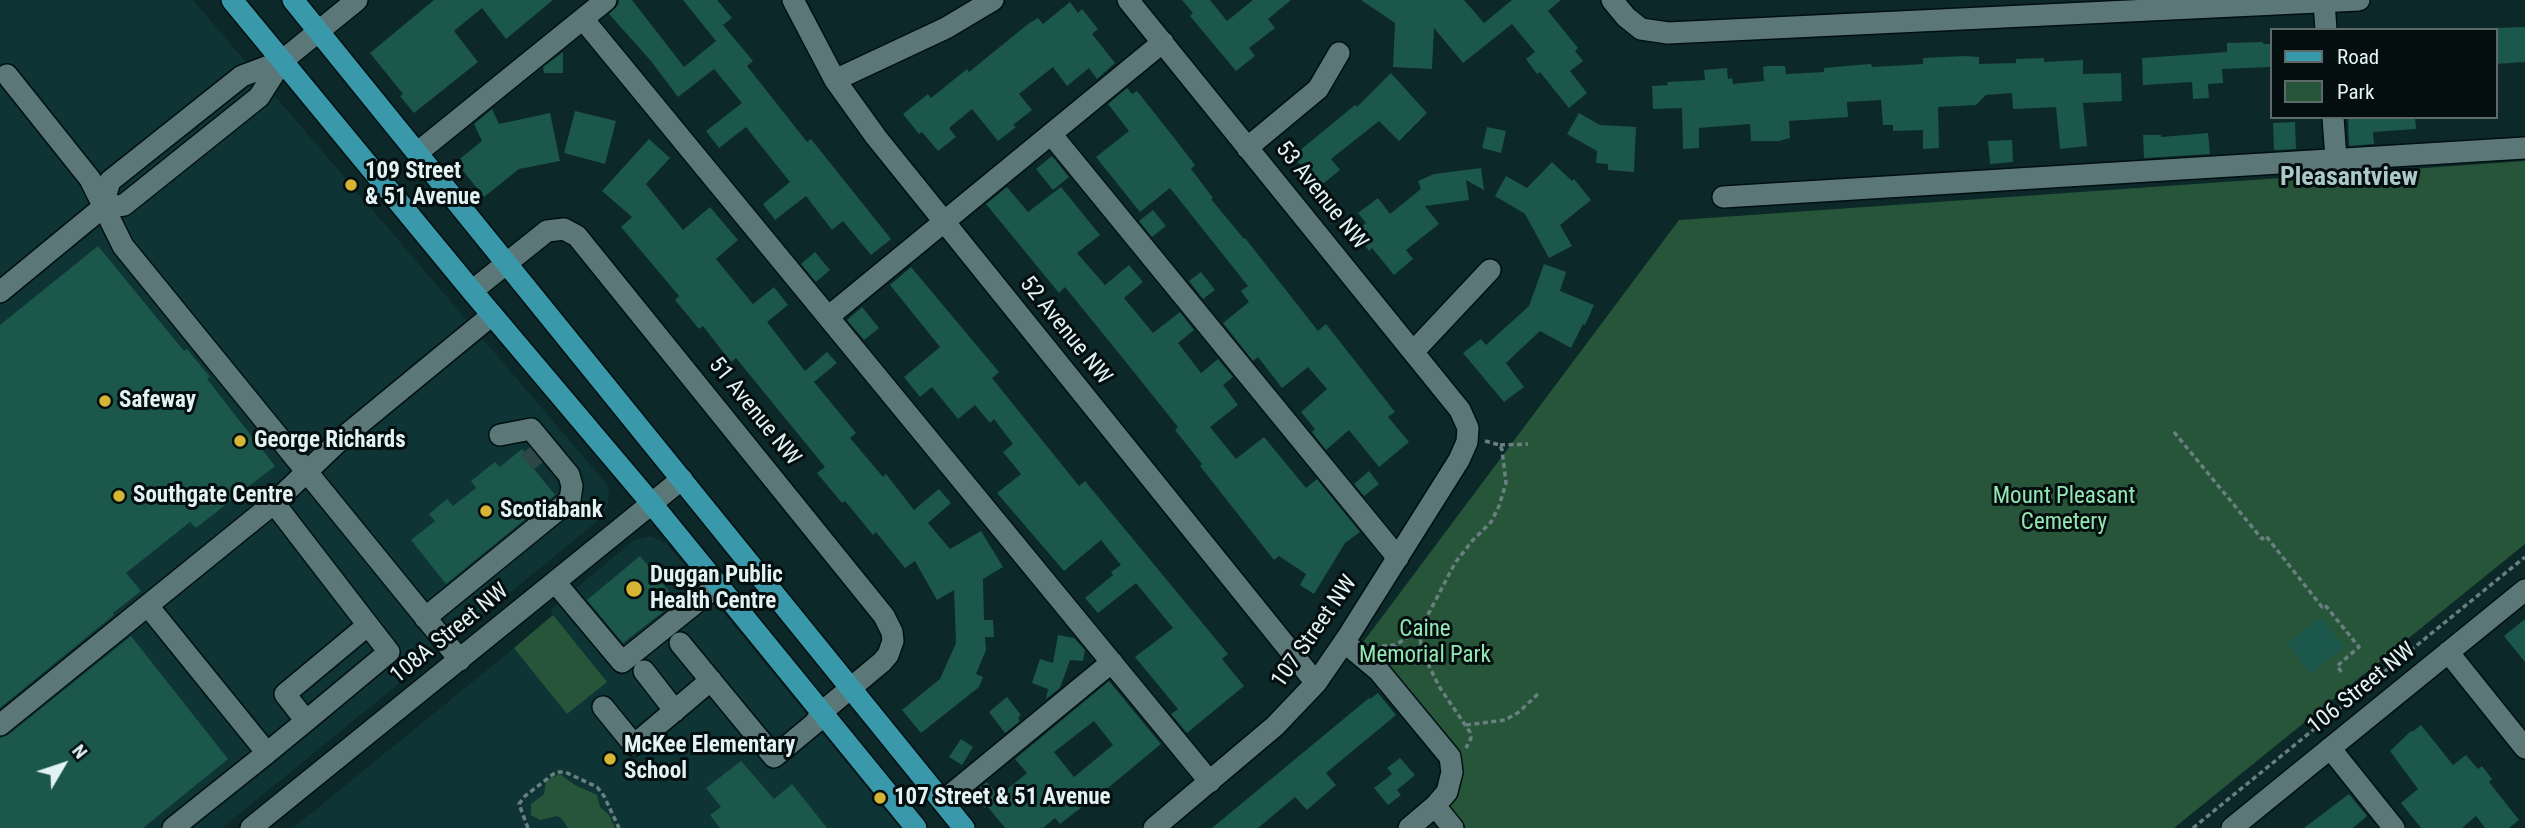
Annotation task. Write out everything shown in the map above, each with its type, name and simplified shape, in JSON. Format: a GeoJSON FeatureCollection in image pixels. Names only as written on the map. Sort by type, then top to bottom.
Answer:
{"type":"FeatureCollection","features":[{"type":"Feature","properties":{"kind":"main road"},"geometry":{"type":"LineString","coordinates":[[232,0],[492,315],[652,503],[916,828]]}},
{"type":"Feature","properties":{"kind":"main road"},"geometry":{"type":"LineString","coordinates":[[293,0],[964,828]]}},
{"type":"Feature","properties":{"kind":"street"},"geometry":{"type":"LineString","coordinates":[[0,292],[102,208],[124,205],[259,97],[282,61],[357,0]]}},
{"type":"Feature","properties":{"kind":"street"},"geometry":{"type":"LineString","coordinates":[[417,153],[606,0]]}},
{"type":"Feature","properties":{"kind":"street","name":"52 Avenue NW"},"geometry":{"type":"LineString","coordinates":[[793,0],[835,80],[876,137],[1315,682]]}},
{"type":"Feature","properties":{"kind":"street"},"geometry":{"type":"LineString","coordinates":[[835,80],[946,29],[993,0]]}},
{"type":"Feature","properties":{"kind":"street","name":"53 Avenue NW"},"geometry":{"type":"LineString","coordinates":[[1128,0],[1460,410],[1468,428]]}},
{"type":"Feature","properties":{"kind":"street"},"geometry":{"type":"LineString","coordinates":[[1612,0],[1633,24],[1648,31],[1681,33],[2047,8],[2356,0]]}},
{"type":"Feature","properties":{"kind":"street"},"geometry":{"type":"LineString","coordinates":[[2324,2],[2326,28]]}},
{"type":"Feature","properties":{"kind":"street"},"geometry":{"type":"LineString","coordinates":[[583,19],[1210,782]]}},
{"type":"Feature","properties":{"kind":"street"},"geometry":{"type":"LineString","coordinates":[[828,317],[1163,42]]}},
{"type":"Feature","properties":{"kind":"street"},"geometry":{"type":"LineString","coordinates":[[1247,148],[1318,89],[1339,53]]}},
{"type":"Feature","properties":{"kind":"street"},"geometry":{"type":"LineString","coordinates":[[7,75],[90,179],[102,208],[128,252],[460,660]]}},
{"type":"Feature","properties":{"kind":"street"},"geometry":{"type":"LineString","coordinates":[[2333,119],[2336,159]]}},
{"type":"Feature","properties":{"kind":"street"},"geometry":{"type":"LineString","coordinates":[[1051,134],[1398,558]]}},
{"type":"Feature","properties":{"kind":"street"},"geometry":{"type":"LineString","coordinates":[[1723,197],[2525,148]]}},
{"type":"Feature","properties":{"kind":"street","name":"51 Avenue NW"},"geometry":{"type":"LineString","coordinates":[[472,291],[538,237],[555,229],[570,231],[582,240],[889,625],[893,641],[888,655],[774,757],[711,680]]}},
{"type":"Feature","properties":{"kind":"street"},"geometry":{"type":"LineString","coordinates":[[1413,352],[1490,270]]}},
{"type":"Feature","properties":{"kind":"street"},"geometry":{"type":"LineString","coordinates":[[0,725],[274,503],[340,440],[492,315]]}},
{"type":"Feature","properties":{"kind":"street","name":"107 Street NW"},"geometry":{"type":"LineString","coordinates":[[1154,828],[1281,721],[1315,682],[1344,642],[1459,460],[1467,442],[1468,428]]}},
{"type":"Feature","properties":{"kind":"street"},"geometry":{"type":"LineString","coordinates":[[425,618],[570,500],[572,486],[569,475],[531,429],[522,444],[570,500]]}},
{"type":"Feature","properties":{"kind":"street","name":"108A Street NW"},"geometry":{"type":"LineString","coordinates":[[251,828],[682,479]]}},
{"type":"Feature","properties":{"kind":"street"},"geometry":{"type":"LineString","coordinates":[[173,828],[389,652],[274,503]]}},
{"type":"Feature","properties":{"kind":"street"},"geometry":{"type":"LineString","coordinates":[[555,582],[622,662],[718,585]]}},
{"type":"Feature","properties":{"kind":"street","name":"106 Street NW"},"geometry":{"type":"LineString","coordinates":[[2232,828],[2525,590]]}},
{"type":"Feature","properties":{"kind":"street"},"geometry":{"type":"LineString","coordinates":[[148,606],[267,753]]}},
{"type":"Feature","properties":{"kind":"street"},"geometry":{"type":"LineString","coordinates":[[306,721],[285,694],[368,625]]}},
{"type":"Feature","properties":{"kind":"street"},"geometry":{"type":"LineString","coordinates":[[1344,642],[1379,671],[1446,750],[1451,766],[1451,783],[1447,792],[1436,806],[1409,828]]}},
{"type":"Feature","properties":{"kind":"street"},"geometry":{"type":"LineString","coordinates":[[603,707],[634,745],[675,711],[711,680],[680,643]]}},
{"type":"Feature","properties":{"kind":"street"},"geometry":{"type":"LineString","coordinates":[[2448,652],[2525,748]]}},
{"type":"Feature","properties":{"kind":"street"},"geometry":{"type":"LineString","coordinates":[[943,801],[1112,663]]}},
{"type":"Feature","properties":{"kind":"street"},"geometry":{"type":"LineString","coordinates":[[644,671],[675,711]]}},
{"type":"Feature","properties":{"kind":"street"},"geometry":{"type":"LineString","coordinates":[[2330,748],[2394,828]]}},
{"type":"Feature","properties":{"kind":"street"},"geometry":{"type":"LineString","coordinates":[[1436,806],[1454,828]]}},
{"type":"Feature","properties":{"kind":"path"},"geometry":{"type":"LineString","coordinates":[[1468,428],[1483,440],[1500,444],[1528,444]]}},
{"type":"Feature","properties":{"kind":"path"},"geometry":{"type":"LineString","coordinates":[[2174,432],[2262,539],[2266,536],[2322,607],[2325,605],[2359,648],[2337,666],[2343,674]]}},
{"type":"Feature","properties":{"kind":"path"},"geometry":{"type":"LineString","coordinates":[[1451,766],[1471,738],[1466,725],[1440,688],[1427,662],[1421,648],[1420,630],[1455,563],[1491,522],[1499,506],[1506,483],[1500,444]]}},
{"type":"Feature","properties":{"kind":"path"},"geometry":{"type":"LineString","coordinates":[[2193,828],[2525,558]]}},
{"type":"Feature","properties":{"kind":"path"},"geometry":{"type":"LineString","coordinates":[[1390,647],[1420,630]]}},
{"type":"Feature","properties":{"kind":"path"},"geometry":{"type":"LineString","coordinates":[[1380,646],[1411,653],[1427,662]]}},
{"type":"Feature","properties":{"kind":"path"},"geometry":{"type":"LineString","coordinates":[[1466,725],[1505,720],[1519,712],[1539,693]]}},
{"type":"Feature","properties":{"kind":"path"},"geometry":{"type":"LineString","coordinates":[[528,828],[519,804],[525,796],[556,772],[576,776],[597,787],[619,828]]}},
{"type":"Feature","properties":{"kind":"shaded area"},"geometry":{"type":"Polygon","coordinates":[[[0,0],[193,0],[606,483],[609,493],[603,514],[594,524],[222,828],[0,828],[0,0]]]}},
{"type":"Feature","properties":{"kind":"shaded area","name":"McKee Elementary School"},"geometry":{"type":"Polygon","coordinates":[[[651,536],[666,543],[900,828],[293,828],[514,648],[553,615],[550,610],[634,540],[651,536]]]}},
{"type":"Feature","properties":{"kind":"green space","name":"Mount Pleasant Cemetery"},"geometry":{"type":"Polygon","coordinates":[[[2525,161],[2525,544],[2174,828],[1466,828],[1449,808],[1458,774],[1361,645],[1679,220],[2525,161]]]}},
{"type":"Feature","properties":{"kind":"green space"},"geometry":{"type":"Polygon","coordinates":[[[553,615],[607,682],[567,714],[514,648],[553,615]]]}},
{"type":"Feature","properties":{"kind":"green space"},"geometry":{"type":"Polygon","coordinates":[[[560,774],[575,785],[597,795],[600,807],[609,815],[615,828],[568,828],[557,816],[540,820],[531,815],[531,804],[544,794],[546,780],[560,774]]]}},
{"type":"Feature","properties":{"kind":"building"},"geometry":{"type":"Polygon","coordinates":[[[434,0],[553,0],[506,39],[482,8],[454,31],[478,62],[414,113],[400,96],[403,94],[370,53],[434,0]]]}},
{"type":"Feature","properties":{"kind":"building"},"geometry":{"type":"Polygon","coordinates":[[[619,0],[632,0],[684,67],[716,41],[683,0],[717,0],[732,18],[723,25],[753,61],[747,66],[807,142],[811,139],[891,239],[871,255],[843,221],[832,230],[806,196],[775,220],[763,204],[790,182],[746,127],[719,148],[706,131],[742,103],[714,69],[678,97],[651,61],[609,14],[619,0]]]}},
{"type":"Feature","properties":{"kind":"building"},"geometry":{"type":"Polygon","coordinates":[[[1182,0],[1210,0],[1227,21],[1253,0],[1291,0],[1268,19],[1275,28],[1249,48],[1255,56],[1236,71],[1190,16],[1193,13],[1182,0]]]}},
{"type":"Feature","properties":{"kind":"building"},"geometry":{"type":"Polygon","coordinates":[[[1361,0],[1464,0],[1484,23],[1512,0],[1561,0],[1548,11],[1578,48],[1575,51],[1583,61],[1570,71],[1587,93],[1569,108],[1526,59],[1535,52],[1512,24],[1463,63],[1434,28],[1432,69],[1393,67],[1395,23],[1361,0]]]}},
{"type":"Feature","properties":{"kind":"building"},"geometry":{"type":"Polygon","coordinates":[[[1070,2],[1078,13],[1082,9],[1098,29],[1092,34],[1115,63],[1097,79],[1089,68],[1067,86],[1053,67],[1019,94],[1032,110],[998,141],[972,109],[949,128],[956,137],[938,151],[922,132],[919,134],[903,114],[928,94],[931,98],[967,69],[969,72],[1028,24],[1038,18],[1043,24],[1070,2]]]}},
{"type":"Feature","properties":{"kind":"building"},"geometry":{"type":"Polygon","coordinates":[[[2525,27],[2525,62],[2497,64],[2495,28],[2525,27]]]}},
{"type":"Feature","properties":{"kind":"building"},"geometry":{"type":"Polygon","coordinates":[[[2227,43],[2270,44],[2270,67],[2222,69],[2223,83],[2208,84],[2209,98],[2193,99],[2192,82],[2143,85],[2142,58],[2227,52],[2227,43]]]}},
{"type":"Feature","properties":{"kind":"building"},"geometry":{"type":"Polygon","coordinates":[[[563,52],[563,73],[544,73],[543,67],[563,52]]]}},
{"type":"Feature","properties":{"kind":"building"},"geometry":{"type":"Polygon","coordinates":[[[1979,57],[1979,64],[2016,63],[2016,59],[2044,58],[2044,62],[2083,60],[2083,74],[2121,73],[2122,101],[2083,103],[2087,146],[2060,149],[2056,107],[2013,109],[2012,93],[1986,95],[1976,105],[1938,107],[1939,148],[1923,149],[1923,130],[1893,131],[1893,125],[1883,125],[1881,100],[1847,102],[1848,117],[1789,121],[1790,138],[1779,141],[1751,141],[1750,124],[1699,128],[1699,148],[1683,149],[1682,108],[1653,109],[1652,86],[1668,85],[1667,82],[1705,80],[1704,70],[1727,68],[1728,79],[1732,78],[1733,84],[1764,81],[1763,67],[1768,66],[1785,66],[1786,74],[1824,72],[1824,68],[1857,65],[1871,64],[1872,67],[1923,64],[1923,58],[1979,57]]]}},
{"type":"Feature","properties":{"kind":"building"},"geometry":{"type":"Polygon","coordinates":[[[1391,73],[1427,113],[1399,141],[1379,121],[1331,159],[1340,170],[1319,187],[1293,156],[1355,105],[1357,107],[1391,73]]]}},
{"type":"Feature","properties":{"kind":"building"},"geometry":{"type":"Polygon","coordinates":[[[1127,88],[1132,94],[1137,91],[1175,139],[1195,165],[1191,169],[1213,198],[1211,199],[1318,331],[1326,324],[1395,412],[1388,417],[1409,442],[1379,467],[1349,430],[1326,450],[1312,432],[1315,429],[1301,412],[1327,389],[1308,367],[1282,388],[1258,357],[1253,361],[1223,323],[1249,302],[1241,291],[1248,286],[1170,188],[1140,212],[1096,157],[1129,131],[1108,104],[1127,88]]]}},
{"type":"Feature","properties":{"kind":"building"},"geometry":{"type":"Polygon","coordinates":[[[492,109],[499,124],[550,113],[560,161],[519,169],[484,197],[456,162],[482,141],[474,124],[492,109]]]}},
{"type":"Feature","properties":{"kind":"building"},"geometry":{"type":"Polygon","coordinates":[[[575,111],[616,121],[605,164],[564,153],[575,111]]]}},
{"type":"Feature","properties":{"kind":"building"},"geometry":{"type":"Polygon","coordinates":[[[1579,113],[1600,125],[1636,127],[1634,172],[1608,170],[1608,164],[1596,163],[1597,151],[1567,134],[1579,113]]]}},
{"type":"Feature","properties":{"kind":"building"},"geometry":{"type":"Polygon","coordinates":[[[2348,119],[2415,119],[2416,129],[2373,132],[2374,144],[2349,146],[2348,119]]]}},
{"type":"Feature","properties":{"kind":"building"},"geometry":{"type":"Polygon","coordinates":[[[2295,122],[2296,149],[2274,150],[2273,123],[2295,122]]]}},
{"type":"Feature","properties":{"kind":"building"},"geometry":{"type":"Polygon","coordinates":[[[1487,127],[1506,131],[1501,153],[1482,148],[1487,127]]]}},
{"type":"Feature","properties":{"kind":"building"},"geometry":{"type":"Polygon","coordinates":[[[2208,133],[2210,154],[2144,158],[2143,135],[2161,137],[2208,133]]]}},
{"type":"Feature","properties":{"kind":"building"},"geometry":{"type":"Polygon","coordinates":[[[649,139],[670,158],[646,184],[683,230],[710,207],[738,240],[716,259],[753,304],[774,287],[788,305],[767,322],[805,371],[827,352],[837,363],[814,382],[856,433],[850,438],[883,477],[886,474],[914,510],[939,489],[951,503],[928,523],[950,549],[981,531],[1003,567],[983,579],[984,620],[993,620],[994,637],[985,637],[986,650],[976,674],[983,677],[979,687],[921,733],[902,710],[940,679],[956,643],[954,590],[937,600],[915,561],[905,568],[876,532],[873,535],[845,501],[842,503],[817,473],[825,467],[736,358],[731,362],[703,326],[699,329],[675,300],[679,296],[621,227],[632,217],[602,191],[649,139]]]}},
{"type":"Feature","properties":{"kind":"building"},"geometry":{"type":"Polygon","coordinates":[[[2012,140],[2013,162],[1990,164],[1988,141],[2012,140]]]}},
{"type":"Feature","properties":{"kind":"building"},"geometry":{"type":"Polygon","coordinates":[[[1052,156],[1069,177],[1053,190],[1036,169],[1052,156]]]}},
{"type":"Feature","properties":{"kind":"building"},"geometry":{"type":"Polygon","coordinates":[[[1552,162],[1572,181],[1574,179],[1591,200],[1560,225],[1572,246],[1549,258],[1525,214],[1495,196],[1506,176],[1527,188],[1552,162]]]}},
{"type":"Feature","properties":{"kind":"building"},"geometry":{"type":"Polygon","coordinates":[[[1481,168],[1484,190],[1466,180],[1469,200],[1425,206],[1439,224],[1406,250],[1413,259],[1394,275],[1372,248],[1369,251],[1355,232],[1366,223],[1358,213],[1378,198],[1390,214],[1421,189],[1418,181],[1434,174],[1481,168]]]}},
{"type":"Feature","properties":{"kind":"building"},"geometry":{"type":"Polygon","coordinates":[[[1007,187],[1028,212],[1061,187],[1100,235],[1077,253],[1105,285],[1129,265],[1143,282],[1124,298],[1153,333],[1180,312],[1194,330],[1178,343],[1201,373],[1218,359],[1233,377],[1223,385],[1238,405],[1210,427],[1236,459],[1264,437],[1306,488],[1317,479],[1360,532],[1345,543],[1314,594],[1300,585],[1306,574],[1279,556],[1274,560],[1200,466],[1202,464],[1175,430],[1178,427],[1113,346],[1065,287],[1059,293],[986,204],[1007,187]]]}},
{"type":"Feature","properties":{"kind":"building"},"geometry":{"type":"Polygon","coordinates":[[[1153,210],[1166,226],[1152,237],[1139,221],[1153,210]]]}},
{"type":"Feature","properties":{"kind":"building","name":"Southgate Centre"},"geometry":{"type":"Polygon","coordinates":[[[98,246],[184,351],[187,349],[210,377],[207,379],[275,466],[196,528],[190,522],[126,573],[141,591],[0,708],[0,325],[98,246]]]}},
{"type":"Feature","properties":{"kind":"building"},"geometry":{"type":"Polygon","coordinates":[[[815,252],[830,270],[816,282],[801,264],[815,252]]]}},
{"type":"Feature","properties":{"kind":"building"},"geometry":{"type":"Polygon","coordinates":[[[1544,264],[1566,272],[1560,291],[1594,305],[1571,348],[1540,331],[1506,363],[1524,387],[1504,402],[1463,353],[1481,339],[1486,345],[1529,306],[1544,264]]]}},
{"type":"Feature","properties":{"kind":"building"},"geometry":{"type":"Polygon","coordinates":[[[911,267],[999,372],[992,378],[1079,486],[1085,481],[1228,654],[1222,659],[1244,686],[1187,733],[1171,714],[1178,709],[1135,657],[1173,628],[1136,583],[1098,613],[1085,598],[1121,565],[1101,540],[1064,571],[997,493],[1021,474],[1003,452],[1013,444],[994,419],[990,423],[975,405],[958,419],[932,387],[920,397],[904,377],[940,347],[890,285],[911,267]]]}},
{"type":"Feature","properties":{"kind":"building"},"geometry":{"type":"Polygon","coordinates":[[[1201,272],[1215,290],[1203,299],[1189,281],[1201,272]]]}},
{"type":"Feature","properties":{"kind":"building"},"geometry":{"type":"Polygon","coordinates":[[[862,307],[879,328],[864,340],[847,320],[862,307]]]}},
{"type":"Feature","properties":{"kind":"building","name":"Scotiabank"},"geometry":{"type":"Polygon","coordinates":[[[529,448],[542,463],[534,469],[555,495],[446,584],[411,540],[435,521],[429,514],[447,499],[453,506],[476,488],[471,481],[495,462],[500,467],[522,449],[525,452],[529,448]]]}},
{"type":"Feature","properties":{"kind":"building"},"geometry":{"type":"Polygon","coordinates":[[[1369,471],[1379,484],[1364,496],[1354,484],[1369,471]]]}},
{"type":"Feature","properties":{"kind":"building","name":"Duggan Public Health Centre"},"geometry":{"type":"Polygon","coordinates":[[[640,556],[677,601],[623,643],[587,600],[640,556]]]}},
{"type":"Feature","properties":{"kind":"building"},"geometry":{"type":"Polygon","coordinates":[[[2320,617],[2344,647],[2310,674],[2287,644],[2320,617]]]}},
{"type":"Feature","properties":{"kind":"building"},"geometry":{"type":"Polygon","coordinates":[[[2525,619],[2525,662],[2504,636],[2525,619]]]}},
{"type":"Feature","properties":{"kind":"building"},"geometry":{"type":"Polygon","coordinates":[[[1058,635],[1074,638],[1085,650],[1083,661],[1070,660],[1060,688],[1046,699],[1048,689],[1032,683],[1040,659],[1053,663],[1058,635]]]}},
{"type":"Feature","properties":{"kind":"building"},"geometry":{"type":"Polygon","coordinates":[[[131,636],[228,759],[143,828],[0,828],[0,738],[8,735],[131,636]]]}},
{"type":"Feature","properties":{"kind":"building"},"geometry":{"type":"Polygon","coordinates":[[[1109,681],[1161,744],[1060,824],[1055,818],[1043,828],[1005,828],[973,793],[987,782],[999,796],[1027,773],[1015,759],[1109,681]],[[1094,721],[1054,752],[1074,777],[1113,745],[1094,721]]]}},
{"type":"Feature","properties":{"kind":"building"},"geometry":{"type":"Polygon","coordinates":[[[1378,693],[1396,715],[1326,773],[1336,785],[1307,810],[1295,797],[1258,828],[1212,828],[1369,698],[1378,693]]]}},
{"type":"Feature","properties":{"kind":"building"},"geometry":{"type":"Polygon","coordinates":[[[1007,697],[1021,715],[1018,718],[1020,721],[1005,733],[989,712],[1007,697]]]}},
{"type":"Feature","properties":{"kind":"building"},"geometry":{"type":"Polygon","coordinates":[[[2421,725],[2453,765],[2466,755],[2478,769],[2482,766],[2492,779],[2489,782],[2519,820],[2509,828],[2485,828],[2476,816],[2462,828],[2421,828],[2401,803],[2418,789],[2390,751],[2421,725]]]}},
{"type":"Feature","properties":{"kind":"building"},"geometry":{"type":"Polygon","coordinates":[[[961,739],[973,747],[962,765],[949,757],[961,739]]]}},
{"type":"Feature","properties":{"kind":"building"},"geometry":{"type":"Polygon","coordinates":[[[1400,758],[1415,775],[1397,790],[1401,795],[1388,805],[1374,788],[1392,774],[1387,768],[1400,758]]]}},
{"type":"Feature","properties":{"kind":"building"},"geometry":{"type":"Polygon","coordinates":[[[741,761],[774,799],[792,784],[827,828],[720,828],[710,815],[721,807],[706,788],[741,761]]]}},
{"type":"Feature","properties":{"kind":"building"},"geometry":{"type":"Polygon","coordinates":[[[2349,794],[2367,816],[2353,828],[2304,828],[2349,794]]]}},
{"type":"Feature","properties":{"kind":"tunnel"},"geometry":{"type":"LineString","coordinates":[[529,448],[541,463]]}},
{"type":"Feature","properties":{"kind":"place","name":"109 Street & 51 Avenue"},"geometry":{"type":"Point","coordinates":[351,185]}},
{"type":"Feature","properties":{"kind":"place","name":"Safeway"},"geometry":{"type":"Point","coordinates":[105,401]}},
{"type":"Feature","properties":{"kind":"place","name":"George Richards"},"geometry":{"type":"Point","coordinates":[240,441]}},
{"type":"Feature","properties":{"kind":"place","name":"Southgate Centre"},"geometry":{"type":"Point","coordinates":[119,496]}},
{"type":"Feature","properties":{"kind":"place","name":"Scotiabank"},"geometry":{"type":"Point","coordinates":[486,511]}},
{"type":"Feature","properties":{"kind":"place","name":"Duggan Public Health Centre"},"geometry":{"type":"Point","coordinates":[634,589]}},
{"type":"Feature","properties":{"kind":"place","name":"McKee Elementary School"},"geometry":{"type":"Point","coordinates":[610,759]}},
{"type":"Feature","properties":{"kind":"place","name":"107 Street & 51 Avenue"},"geometry":{"type":"Point","coordinates":[880,798]}},
{"type":"Feature","properties":{"kind":"district","name":"Pleasantview"},"geometry":{"type":"Point","coordinates":[2349,178]}},
{"type":"Feature","properties":{"kind":"park label","name":"Caine Memorial Park"},"geometry":{"type":"Point","coordinates":[1425,643]}}]}
